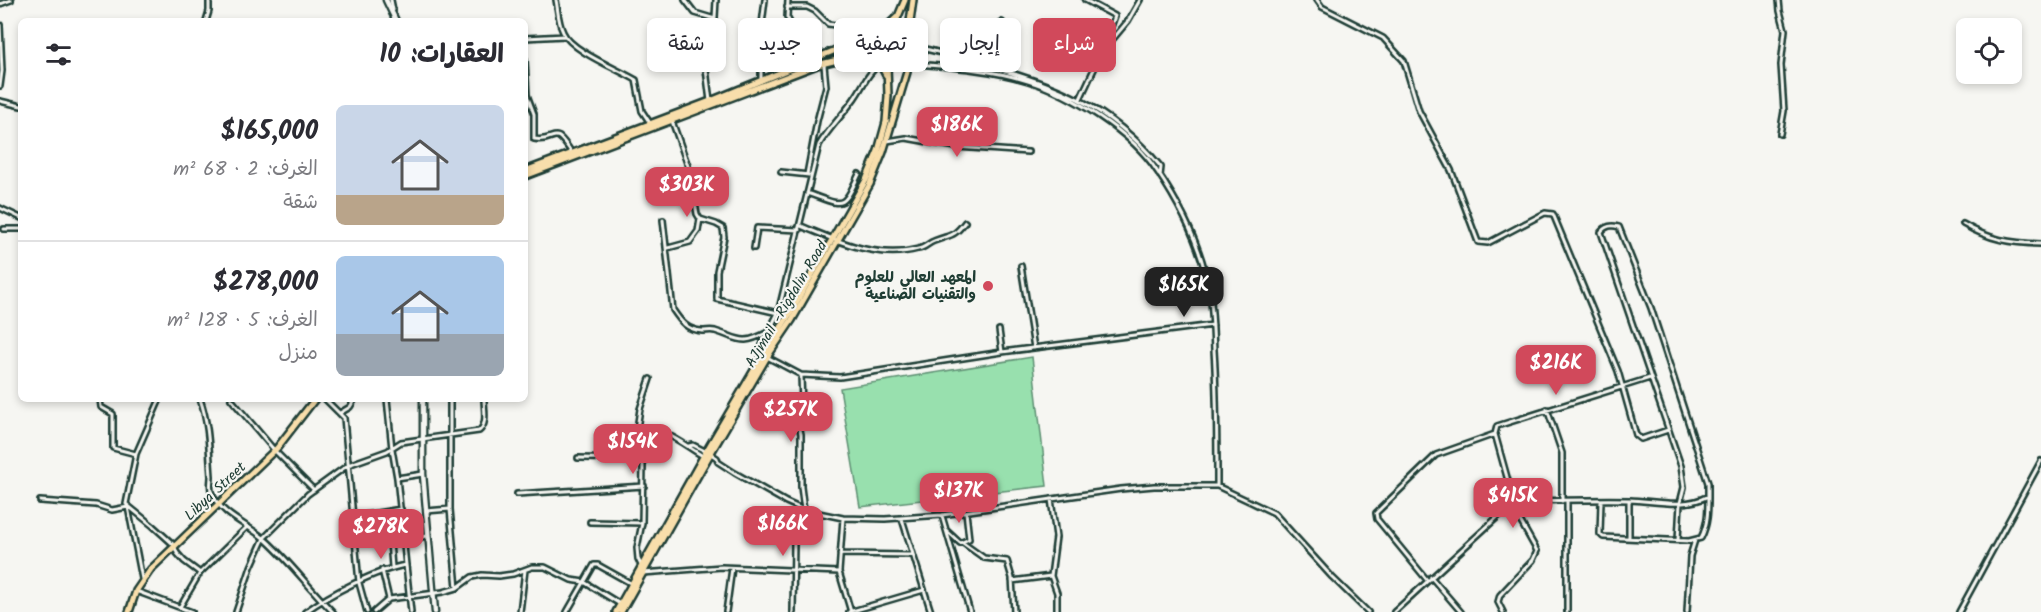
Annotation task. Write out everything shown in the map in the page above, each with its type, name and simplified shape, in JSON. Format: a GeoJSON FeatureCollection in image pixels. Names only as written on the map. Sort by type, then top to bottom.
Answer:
{"type":"FeatureCollection","features":[{"type":"Feature","properties":{"kind":"main road"},"geometry":{"type":"LineString","coordinates":[[897,17],[905,0]]}},
{"type":"Feature","properties":{"kind":"main road"},"geometry":{"type":"LineString","coordinates":[[911,18],[913,0]]}},
{"type":"Feature","properties":{"kind":"main road"},"geometry":{"type":"LineString","coordinates":[[824,63],[834,61]]}},
{"type":"Feature","properties":{"kind":"main road"},"geometry":{"type":"LineString","coordinates":[[528,170],[784,72]]}},
{"type":"Feature","properties":{"kind":"main road"},"geometry":{"type":"LineString","coordinates":[[528,175],[792,72]]}},
{"type":"Feature","properties":{"kind":"main road"},"geometry":{"type":"LineString","coordinates":[[884,72],[888,80]]}},
{"type":"Feature","properties":{"kind":"main road","name":"AJjmail -Rigdalin Road"},"geometry":{"type":"LineString","coordinates":[[621,612],[707,455],[765,356],[792,320],[866,180],[878,151],[886,122],[887,72]]}},
{"type":"Feature","properties":{"kind":"main road","name":"AJjmail -Rigdalin Road"},"geometry":{"type":"LineString","coordinates":[[836,240],[870,184],[907,72]]}},
{"type":"Feature","properties":{"kind":"main road","name":"Libya Street"},"geometry":{"type":"LineString","coordinates":[[131,612],[136,591],[151,569],[275,451],[313,402]]}},
{"type":"Feature","properties":{"kind":"main road","name":"AJjmail -Rigdalin Road"},"geometry":{"type":"LineString","coordinates":[[616,612],[643,569]]}},
{"type":"Feature","properties":{"kind":"street"},"geometry":{"type":"LineString","coordinates":[[0,4],[11,0]]}},
{"type":"Feature","properties":{"kind":"street"},"geometry":{"type":"LineString","coordinates":[[207,18],[209,0]]}},
{"type":"Feature","properties":{"kind":"street"},"geometry":{"type":"LineString","coordinates":[[556,0],[561,28],[565,36],[597,61],[636,80],[642,111],[650,123]]}},
{"type":"Feature","properties":{"kind":"street"},"geometry":{"type":"LineString","coordinates":[[685,0],[695,13],[712,18]]}},
{"type":"Feature","properties":{"kind":"street"},"geometry":{"type":"LineString","coordinates":[[715,18],[716,0]]}},
{"type":"Feature","properties":{"kind":"street"},"geometry":{"type":"LineString","coordinates":[[761,81],[761,32],[765,0]]}},
{"type":"Feature","properties":{"kind":"street"},"geometry":{"type":"LineString","coordinates":[[787,18],[788,0]]}},
{"type":"Feature","properties":{"kind":"street"},"geometry":{"type":"LineString","coordinates":[[1085,0],[1091,1],[1115,16],[1114,18]]}},
{"type":"Feature","properties":{"kind":"street"},"geometry":{"type":"LineString","coordinates":[[1116,35],[1128,21],[1140,0]]}},
{"type":"Feature","properties":{"kind":"street"},"geometry":{"type":"LineString","coordinates":[[1317,0],[1322,7],[1383,38],[1404,61],[1419,111],[1451,170],[1478,243],[1488,243],[1545,213],[1553,214],[1623,387],[1636,435],[1645,439],[1668,430]]}},
{"type":"Feature","properties":{"kind":"street"},"geometry":{"type":"LineString","coordinates":[[1779,0],[1785,30],[1782,64],[1784,111],[1779,134]]}},
{"type":"Feature","properties":{"kind":"street"},"geometry":{"type":"LineString","coordinates":[[388,1],[395,18]]}},
{"type":"Feature","properties":{"kind":"street"},"geometry":{"type":"LineString","coordinates":[[787,7],[807,7],[815,11],[828,24],[834,25]]}},
{"type":"Feature","properties":{"kind":"street"},"geometry":{"type":"LineString","coordinates":[[0,25],[0,86]]}},
{"type":"Feature","properties":{"kind":"street"},"geometry":{"type":"LineString","coordinates":[[528,38],[565,36]]}},
{"type":"Feature","properties":{"kind":"street"},"geometry":{"type":"LineString","coordinates":[[824,63],[826,86],[817,121],[800,228],[778,313],[762,345],[765,356],[801,375],[840,377],[1002,352],[1213,325]]}},
{"type":"Feature","properties":{"kind":"street"},"geometry":{"type":"LineString","coordinates":[[928,65],[977,69],[1030,79],[1062,94],[1101,118],[1132,143],[1156,169],[1182,214],[1200,257],[1210,292],[1216,384],[1217,486]]}},
{"type":"Feature","properties":{"kind":"street"},"geometry":{"type":"LineString","coordinates":[[706,72],[710,101]]}},
{"type":"Feature","properties":{"kind":"street"},"geometry":{"type":"LineString","coordinates":[[809,175],[823,138],[856,97],[870,72]]}},
{"type":"Feature","properties":{"kind":"street"},"geometry":{"type":"LineString","coordinates":[[1008,72],[1080,99],[1103,113],[1135,139],[1161,167],[1160,176]]}},
{"type":"Feature","properties":{"kind":"street"},"geometry":{"type":"LineString","coordinates":[[1080,99],[1093,72]]}},
{"type":"Feature","properties":{"kind":"street"},"geometry":{"type":"LineString","coordinates":[[528,98],[534,114],[534,139],[539,140],[558,135],[562,137],[572,153]]}},
{"type":"Feature","properties":{"kind":"street"},"geometry":{"type":"LineString","coordinates":[[0,101],[18,105]]}},
{"type":"Feature","properties":{"kind":"street"},"geometry":{"type":"LineString","coordinates":[[667,248],[690,242],[698,231],[700,219],[697,214],[688,166],[672,120]]}},
{"type":"Feature","properties":{"kind":"street"},"geometry":{"type":"LineString","coordinates":[[886,141],[906,138],[956,147],[1028,152]]}},
{"type":"Feature","properties":{"kind":"street"},"geometry":{"type":"LineString","coordinates":[[781,172],[809,175]]}},
{"type":"Feature","properties":{"kind":"street"},"geometry":{"type":"LineString","coordinates":[[807,193],[835,203],[842,203],[849,195],[859,174]]}},
{"type":"Feature","properties":{"kind":"street"},"geometry":{"type":"LineString","coordinates":[[0,208],[18,217]]}},
{"type":"Feature","properties":{"kind":"street"},"geometry":{"type":"LineString","coordinates":[[700,219],[723,228],[724,237],[717,271],[717,299],[778,313]]}},
{"type":"Feature","properties":{"kind":"street"},"geometry":{"type":"LineString","coordinates":[[663,220],[673,310],[688,329],[713,330],[744,341],[755,339],[769,332]]}},
{"type":"Feature","properties":{"kind":"street"},"geometry":{"type":"LineString","coordinates":[[754,248],[757,228],[800,228],[849,246],[866,250],[900,252],[916,250],[927,246],[931,241],[956,234],[965,222]]}},
{"type":"Feature","properties":{"kind":"street"},"geometry":{"type":"LineString","coordinates":[[1963,224],[1982,236],[1998,240],[2041,243]]}},
{"type":"Feature","properties":{"kind":"street"},"geometry":{"type":"LineString","coordinates":[[1602,501],[1600,534],[1607,538],[1629,537],[1678,540],[1695,540],[1701,538],[1708,518],[1708,483],[1651,308],[1619,227],[1611,225],[1601,232],[1681,466],[1684,487],[1680,503],[1678,540]]}},
{"type":"Feature","properties":{"kind":"street"},"geometry":{"type":"LineString","coordinates":[[4,229],[18,229]]}},
{"type":"Feature","properties":{"kind":"street"},"geometry":{"type":"LineString","coordinates":[[1021,266],[1034,348]]}},
{"type":"Feature","properties":{"kind":"street"},"geometry":{"type":"LineString","coordinates":[[999,330],[1002,352]]}},
{"type":"Feature","properties":{"kind":"street"},"geometry":{"type":"LineString","coordinates":[[801,375],[802,406],[797,416],[801,434],[801,487],[804,510]]}},
{"type":"Feature","properties":{"kind":"street"},"geometry":{"type":"LineString","coordinates":[[1503,612],[1498,602],[1500,595],[1533,560],[1537,551],[1518,517],[1495,434],[1497,426],[1650,378]]}},
{"type":"Feature","properties":{"kind":"street"},"geometry":{"type":"LineString","coordinates":[[650,379],[640,409],[636,435],[644,486],[642,523],[637,548],[638,559],[643,569],[732,568],[839,572]]}},
{"type":"Feature","properties":{"kind":"street"},"geometry":{"type":"LineString","coordinates":[[100,402],[101,407],[112,414],[113,448],[136,454]]}},
{"type":"Feature","properties":{"kind":"street"},"geometry":{"type":"LineString","coordinates":[[143,581],[126,504],[136,454],[159,402]]}},
{"type":"Feature","properties":{"kind":"street"},"geometry":{"type":"LineString","coordinates":[[201,402],[209,444],[210,488],[219,504],[279,552],[333,612]]}},
{"type":"Feature","properties":{"kind":"street"},"geometry":{"type":"LineString","coordinates":[[234,402],[275,451],[314,490]]}},
{"type":"Feature","properties":{"kind":"street"},"geometry":{"type":"LineString","coordinates":[[328,402],[344,418],[359,583],[367,612]]}},
{"type":"Feature","properties":{"kind":"street"},"geometry":{"type":"LineString","coordinates":[[340,413],[350,407],[353,402]]}},
{"type":"Feature","properties":{"kind":"street"},"geometry":{"type":"LineString","coordinates":[[387,402],[411,612]]}},
{"type":"Feature","properties":{"kind":"street"},"geometry":{"type":"LineString","coordinates":[[423,402],[423,474],[435,612]]}},
{"type":"Feature","properties":{"kind":"street"},"geometry":{"type":"LineString","coordinates":[[450,402],[450,509],[457,588]]}},
{"type":"Feature","properties":{"kind":"street"},"geometry":{"type":"LineString","coordinates":[[236,612],[251,567],[264,538],[314,490],[348,465],[392,449],[401,442],[479,431],[483,428],[484,402]]}},
{"type":"Feature","properties":{"kind":"street"},"geometry":{"type":"LineString","coordinates":[[1547,409],[1562,453],[1562,501]]}},
{"type":"Feature","properties":{"kind":"street"},"geometry":{"type":"LineString","coordinates":[[636,435],[650,430],[676,438],[689,446],[693,445],[774,496],[810,512],[843,518],[902,519],[1154,486],[1217,486],[1274,513],[1332,577],[1368,612]]}},
{"type":"Feature","properties":{"kind":"street"},"geometry":{"type":"LineString","coordinates":[[1427,580],[1377,519],[1376,513],[1431,458],[1440,452],[1495,434]]}},
{"type":"Feature","properties":{"kind":"street"},"geometry":{"type":"LineString","coordinates":[[578,458],[641,459]]}},
{"type":"Feature","properties":{"kind":"street"},"geometry":{"type":"LineString","coordinates":[[1959,612],[2041,461]]}},
{"type":"Feature","properties":{"kind":"street"},"geometry":{"type":"LineString","coordinates":[[397,478],[423,474]]}},
{"type":"Feature","properties":{"kind":"street"},"geometry":{"type":"LineString","coordinates":[[517,494],[644,486]]}},
{"type":"Feature","properties":{"kind":"street"},"geometry":{"type":"LineString","coordinates":[[1394,612],[1515,501],[1629,500],[1680,503],[1699,501],[1708,496]]}},
{"type":"Feature","properties":{"kind":"street"},"geometry":{"type":"LineString","coordinates":[[1050,499],[1056,537],[1051,576],[1057,593],[1057,612]]}},
{"type":"Feature","properties":{"kind":"street"},"geometry":{"type":"LineString","coordinates":[[1629,500],[1629,537]]}},
{"type":"Feature","properties":{"kind":"street"},"geometry":{"type":"LineString","coordinates":[[40,501],[96,505],[112,510],[128,507],[174,545],[184,561],[200,573]]}},
{"type":"Feature","properties":{"kind":"street"},"geometry":{"type":"LineString","coordinates":[[1567,501],[1567,612]]}},
{"type":"Feature","properties":{"kind":"street"},"geometry":{"type":"LineString","coordinates":[[353,517],[400,509]]}},
{"type":"Feature","properties":{"kind":"street"},"geometry":{"type":"LineString","coordinates":[[426,511],[450,509]]}},
{"type":"Feature","properties":{"kind":"street"},"geometry":{"type":"LineString","coordinates":[[793,612],[794,541],[810,512]]}},
{"type":"Feature","properties":{"kind":"street"},"geometry":{"type":"LineString","coordinates":[[963,543],[969,539],[966,512]]}},
{"type":"Feature","properties":{"kind":"street"},"geometry":{"type":"LineString","coordinates":[[942,515],[970,612]]}},
{"type":"Feature","properties":{"kind":"street"},"geometry":{"type":"LineString","coordinates":[[843,518],[839,572],[850,612],[924,590]]}},
{"type":"Feature","properties":{"kind":"street"},"geometry":{"type":"LineString","coordinates":[[902,519],[931,612]]}},
{"type":"Feature","properties":{"kind":"street"},"geometry":{"type":"LineString","coordinates":[[590,522],[642,523]]}},
{"type":"Feature","properties":{"kind":"street"},"geometry":{"type":"LineString","coordinates":[[180,607],[200,573],[247,527]]}},
{"type":"Feature","properties":{"kind":"street"},"geometry":{"type":"LineString","coordinates":[[946,530],[960,543],[984,558],[1007,561],[1012,581],[1014,612]]}},
{"type":"Feature","properties":{"kind":"street"},"geometry":{"type":"LineString","coordinates":[[355,542],[390,542],[427,536]]}},
{"type":"Feature","properties":{"kind":"street"},"geometry":{"type":"LineString","coordinates":[[1687,612],[1690,552],[1695,540]]}},
{"type":"Feature","properties":{"kind":"street"},"geometry":{"type":"LineString","coordinates":[[390,542],[392,567]]}},
{"type":"Feature","properties":{"kind":"street"},"geometry":{"type":"LineString","coordinates":[[840,554],[913,555]]}},
{"type":"Feature","properties":{"kind":"street"},"geometry":{"type":"LineString","coordinates":[[305,612],[321,600],[382,570],[406,564]]}},
{"type":"Feature","properties":{"kind":"street"},"geometry":{"type":"LineString","coordinates":[[567,612],[592,568],[598,565],[632,584]]}},
{"type":"Feature","properties":{"kind":"street"},"geometry":{"type":"LineString","coordinates":[[374,612],[389,599],[457,588],[472,577],[482,574],[499,576],[545,567],[571,580],[584,582],[620,604]]}},
{"type":"Feature","properties":{"kind":"street"},"geometry":{"type":"LineString","coordinates":[[726,612],[732,568]]}},
{"type":"Feature","properties":{"kind":"street"},"geometry":{"type":"LineString","coordinates":[[382,570],[389,599]]}},
{"type":"Feature","properties":{"kind":"street"},"geometry":{"type":"LineString","coordinates":[[520,612],[525,570]]}},
{"type":"Feature","properties":{"kind":"street"},"geometry":{"type":"LineString","coordinates":[[1012,581],[1051,576]]}},
{"type":"Feature","properties":{"kind":"street"},"geometry":{"type":"LineString","coordinates":[[1431,577],[1461,612]]}},
{"type":"Feature","properties":{"kind":"street"},"geometry":{"type":"LineString","coordinates":[[136,591],[192,612]]}},
{"type":"Feature","properties":{"kind":"green space"},"geometry":{"type":"Polygon","coordinates":[[[1032,357],[1047,486],[860,507],[840,388],[1032,357]]]}},
{"type":"Feature","properties":{"kind":"place","name":"المعهد العالي للعلوم والتقنيات الصناعية"},"geometry":{"type":"Point","coordinates":[988,286]}}]}
